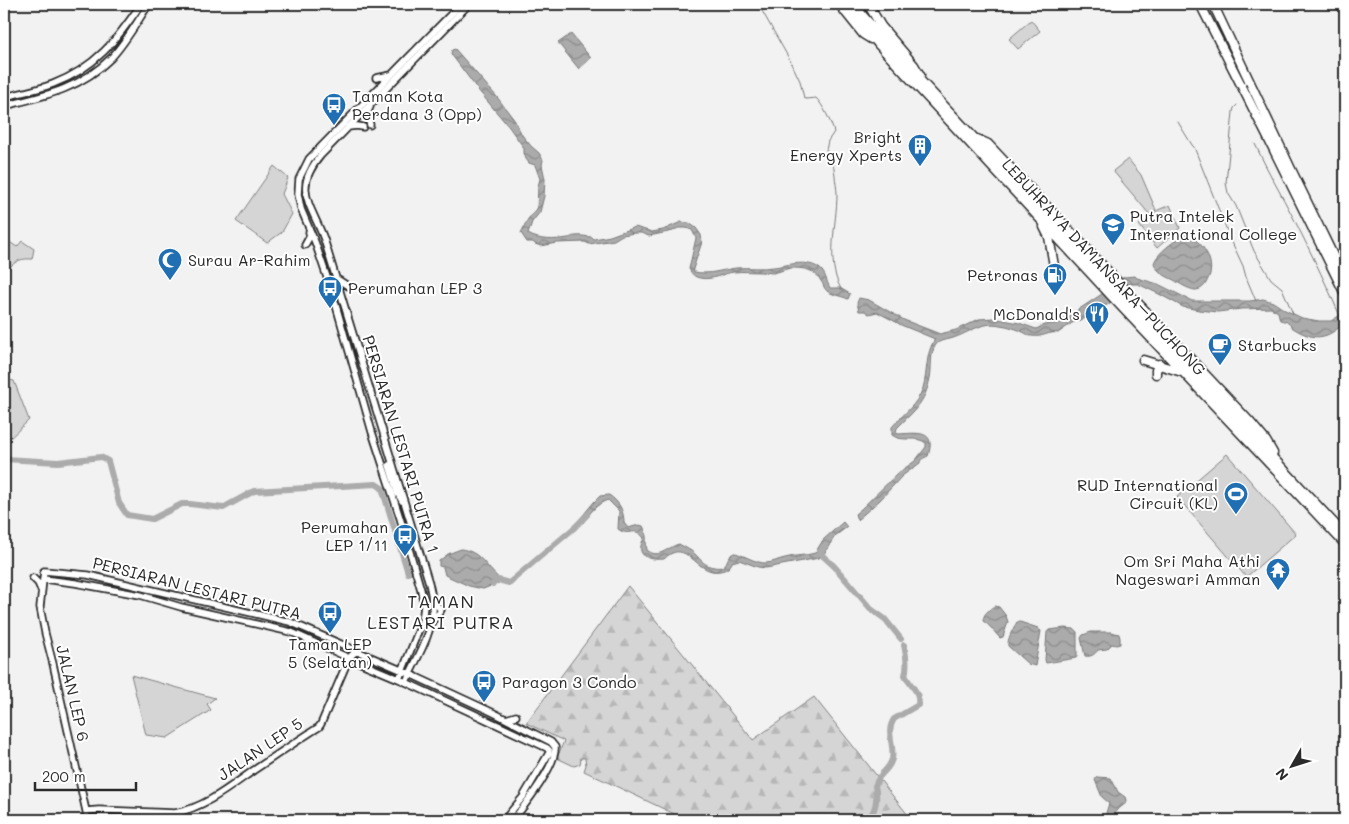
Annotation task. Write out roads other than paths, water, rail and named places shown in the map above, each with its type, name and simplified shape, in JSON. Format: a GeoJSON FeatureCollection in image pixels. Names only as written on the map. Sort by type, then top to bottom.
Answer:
{"type":"FeatureCollection","features":[{"type":"Feature","properties":{"kind":"highway"},"geometry":{"type":"LineString","coordinates":[[839,4],[863,34],[879,45]]}},
{"type":"Feature","properties":{"kind":"highway","name":"LEBUHRAYA DAMANSARA–PUCHONG"},"geometry":{"type":"LineString","coordinates":[[847,4],[879,45],[1040,218],[1122,297],[1184,372],[1345,544]]}},
{"type":"Feature","properties":{"kind":"highway"},"geometry":{"type":"LineString","coordinates":[[855,4],[863,16],[975,139],[988,144],[1106,280],[1255,429],[1273,452],[1275,460],[1345,535]]}},
{"type":"Feature","properties":{"kind":"highway"},"geometry":{"type":"LineString","coordinates":[[868,4],[881,26],[914,65],[920,75],[920,80]]}},
{"type":"Feature","properties":{"kind":"highway"},"geometry":{"type":"LineString","coordinates":[[1200,4],[1345,294]]}},
{"type":"Feature","properties":{"kind":"highway"},"geometry":{"type":"LineString","coordinates":[[1213,4],[1345,280]]}},
{"type":"Feature","properties":{"kind":"highway"},"geometry":{"type":"LineString","coordinates":[[1040,218],[1047,232],[1054,266]]}},
{"type":"Feature","properties":{"kind":"highway"},"geometry":{"type":"LineString","coordinates":[[1144,360],[1184,372]]}},
{"type":"Feature","properties":{"kind":"highway"},"geometry":{"type":"LineString","coordinates":[[1156,374],[1160,364]]}},
{"type":"Feature","properties":{"kind":"street"},"geometry":{"type":"LineString","coordinates":[[4,97],[52,84],[82,69],[115,40],[140,4]]}},
{"type":"Feature","properties":{"kind":"street"},"geometry":{"type":"LineString","coordinates":[[4,106],[61,91],[89,76],[112,57],[149,4]]}},
{"type":"Feature","properties":{"kind":"street","name":"PERSIARAN LESTARI PUTRA 1"},"geometry":{"type":"LineString","coordinates":[[399,679],[422,622],[424,606],[421,590],[332,295],[315,242],[301,209],[298,194],[299,179],[309,159],[461,4]]}},
{"type":"Feature","properties":{"kind":"street","name":"PERSIARAN LESTARI PUTRA 1"},"geometry":{"type":"LineString","coordinates":[[416,662],[432,623],[441,610],[433,601],[409,514],[398,494],[383,445],[382,431],[336,277],[324,239],[307,201],[306,184],[312,166],[321,154],[469,4]]}},
{"type":"Feature","properties":{"kind":"street"},"geometry":{"type":"LineString","coordinates":[[376,78],[391,75]]}},
{"type":"Feature","properties":{"kind":"street"},"geometry":{"type":"LineString","coordinates":[[348,126],[366,126],[370,104]]}},
{"type":"Feature","properties":{"kind":"street"},"geometry":{"type":"LineString","coordinates":[[305,245],[310,236],[307,222]]}},
{"type":"Feature","properties":{"kind":"street"},"geometry":{"type":"LineString","coordinates":[[336,277],[340,282],[348,286]]}},
{"type":"Feature","properties":{"kind":"street","name":"JALAN LEP 6"},"geometry":{"type":"LineString","coordinates":[[44,571],[40,607],[87,820]]}},
{"type":"Feature","properties":{"kind":"street","name":"PERSIARAN LESTARI PUTRA"},"geometry":{"type":"LineString","coordinates":[[44,571],[88,574],[290,622],[389,664],[527,729],[550,742],[552,748]]}},
{"type":"Feature","properties":{"kind":"street"},"geometry":{"type":"LineString","coordinates":[[33,578],[38,583],[41,592]]}},
{"type":"Feature","properties":{"kind":"street","name":"PERSIARAN LESTARI PUTRA"},"geometry":{"type":"LineString","coordinates":[[43,579],[140,595],[181,607],[291,632],[406,682],[541,745],[552,748]]}},
{"type":"Feature","properties":{"kind":"street"},"geometry":{"type":"LineString","coordinates":[[41,592],[46,586],[56,580]]}},
{"type":"Feature","properties":{"kind":"street"},"geometry":{"type":"LineString","coordinates":[[140,586],[140,595]]}},
{"type":"Feature","properties":{"kind":"street"},"geometry":{"type":"LineString","coordinates":[[349,658],[358,651]]}},
{"type":"Feature","properties":{"kind":"street","name":"JALAN LEP 5"},"geometry":{"type":"LineString","coordinates":[[86,811],[175,813],[188,811],[199,806],[319,727],[349,658]]}},
{"type":"Feature","properties":{"kind":"street"},"geometry":{"type":"LineString","coordinates":[[389,664],[397,666],[404,663],[407,658]]}},
{"type":"Feature","properties":{"kind":"street"},"geometry":{"type":"LineString","coordinates":[[406,682],[416,662]]}},
{"type":"Feature","properties":{"kind":"street"},"geometry":{"type":"LineString","coordinates":[[416,662],[418,673],[426,682]]}},
{"type":"Feature","properties":{"kind":"street"},"geometry":{"type":"LineString","coordinates":[[506,719],[518,718],[527,729]]}},
{"type":"Feature","properties":{"kind":"street"},"geometry":{"type":"LineString","coordinates":[[541,745],[545,752],[544,761]]}},
{"type":"Feature","properties":{"kind":"street"},"geometry":{"type":"LineString","coordinates":[[504,820],[523,797],[552,748],[556,752],[546,773],[512,820]]}},
{"type":"Feature","properties":{"kind":"water"},"geometry":{"type":"Polygon","coordinates":[[[571,34],[591,58],[579,69],[558,43],[571,34]]]}},
{"type":"Feature","properties":{"kind":"water"},"geometry":{"type":"Polygon","coordinates":[[[455,49],[497,97],[515,121],[522,135],[543,160],[544,196],[540,212],[532,222],[528,234],[537,238],[547,239],[580,236],[592,237],[594,239],[610,236],[635,227],[652,232],[663,230],[681,222],[689,223],[701,235],[702,242],[693,269],[694,272],[710,273],[736,268],[765,268],[797,263],[814,265],[825,275],[830,288],[840,288],[850,294],[848,299],[827,291],[815,274],[804,269],[791,268],[773,273],[734,272],[704,279],[696,277],[689,269],[696,238],[692,230],[686,228],[678,228],[673,231],[649,236],[641,233],[622,235],[614,240],[589,244],[585,242],[557,243],[541,246],[533,242],[527,242],[521,233],[528,219],[537,209],[540,179],[535,165],[529,163],[524,153],[524,148],[509,127],[451,54],[452,50],[455,49]]]}},
{"type":"Feature","properties":{"kind":"water"},"geometry":{"type":"Polygon","coordinates":[[[1185,235],[1201,244],[1210,262],[1210,274],[1206,283],[1197,290],[1187,287],[1165,275],[1157,269],[1154,263],[1162,251],[1185,235]]]}},
{"type":"Feature","properties":{"kind":"water"},"geometry":{"type":"Polygon","coordinates":[[[1135,276],[1158,284],[1192,301],[1250,301],[1263,299],[1273,302],[1302,318],[1331,321],[1345,312],[1344,320],[1331,333],[1315,337],[1305,334],[1293,328],[1289,323],[1280,320],[1278,312],[1271,308],[1218,312],[1199,310],[1183,307],[1138,284],[1128,284],[1110,303],[1089,317],[1072,323],[1058,333],[1029,336],[1010,327],[993,324],[976,328],[940,342],[936,345],[933,352],[930,378],[925,394],[918,406],[897,428],[896,432],[898,434],[924,434],[930,441],[928,456],[902,476],[880,500],[857,520],[855,514],[898,473],[915,461],[926,447],[926,443],[918,439],[905,439],[892,435],[892,427],[913,404],[923,388],[928,357],[935,339],[901,325],[877,312],[869,314],[865,311],[859,311],[857,303],[859,298],[869,300],[904,320],[940,334],[956,330],[979,319],[993,318],[1019,323],[1036,329],[1058,323],[1124,277],[1135,276]]]}},
{"type":"Feature","properties":{"kind":"water"},"geometry":{"type":"Polygon","coordinates":[[[609,495],[620,507],[624,523],[628,528],[639,525],[643,526],[647,550],[651,553],[663,552],[679,544],[706,564],[714,567],[725,565],[729,557],[734,553],[766,563],[815,553],[823,540],[843,522],[847,527],[835,536],[824,554],[819,558],[766,568],[739,560],[732,562],[724,570],[712,571],[679,552],[672,553],[664,559],[652,559],[642,554],[641,544],[644,538],[637,532],[626,532],[618,529],[619,511],[608,500],[597,506],[583,523],[579,520],[600,496],[609,495]]]}},
{"type":"Feature","properties":{"kind":"water"},"geometry":{"type":"Polygon","coordinates":[[[461,549],[474,553],[479,557],[500,579],[499,583],[483,589],[469,586],[445,575],[443,567],[439,566],[439,561],[448,554],[461,549]]]}},
{"type":"Feature","properties":{"kind":"water"},"geometry":{"type":"Polygon","coordinates":[[[994,606],[999,607],[1008,622],[1003,637],[1000,638],[983,621],[985,614],[994,606]]]}},
{"type":"Feature","properties":{"kind":"water"},"geometry":{"type":"Polygon","coordinates":[[[1017,622],[1038,628],[1041,631],[1035,666],[1028,664],[1008,646],[1009,637],[1017,622]]]}},
{"type":"Feature","properties":{"kind":"water"},"geometry":{"type":"Polygon","coordinates":[[[1074,629],[1077,632],[1076,658],[1046,663],[1047,632],[1049,630],[1074,629]]]}},
{"type":"Feature","properties":{"kind":"water"},"geometry":{"type":"Polygon","coordinates":[[[1091,632],[1119,634],[1120,644],[1112,644],[1107,649],[1098,650],[1092,655],[1085,656],[1081,638],[1083,635],[1091,632]]]}},
{"type":"Feature","properties":{"kind":"water"},"geometry":{"type":"Polygon","coordinates":[[[1097,777],[1111,778],[1118,792],[1126,800],[1126,803],[1116,811],[1111,820],[1104,820],[1109,803],[1102,797],[1095,780],[1097,777]]]}},
{"type":"Feature","properties":{"kind":"waterway"},"geometry":{"type":"LineString","coordinates":[[761,9],[791,62],[800,81],[804,98],[816,98],[831,123],[834,132],[828,141],[826,150],[832,161],[837,189],[833,254],[836,278],[841,289]]}},
{"type":"Feature","properties":{"kind":"waterway"},"geometry":{"type":"LineString","coordinates":[[1237,105],[1233,112],[1226,183],[1228,193],[1236,206],[1254,251],[1271,279],[1282,288],[1293,314]]}},
{"type":"Feature","properties":{"kind":"waterway"},"geometry":{"type":"LineString","coordinates":[[1178,122],[1194,147],[1256,301]]}},
{"type":"Feature","properties":{"kind":"waterway"},"geometry":{"type":"LineString","coordinates":[[1255,144],[1324,279],[1340,316]]}},
{"type":"Feature","properties":{"kind":"waterway"},"geometry":{"type":"LineString","coordinates":[[4,459],[58,462],[101,457],[108,461],[119,503],[127,515],[152,519],[182,504],[223,508],[254,491],[376,484],[382,488],[408,573],[411,572]]}},
{"type":"Feature","properties":{"kind":"waterway"},"geometry":{"type":"LineString","coordinates":[[493,584],[498,580],[509,583],[587,515]]}},
{"type":"Feature","properties":{"kind":"waterway"},"geometry":{"type":"LineString","coordinates":[[823,549],[821,553],[823,556],[871,609],[885,619],[901,639]]}},
{"type":"Feature","properties":{"kind":"waterway"},"geometry":{"type":"LineString","coordinates":[[866,820],[872,813],[875,805],[875,786],[892,759],[891,724],[894,719],[918,705],[918,696],[905,675],[907,664],[904,645]]}},
{"type":"Feature","properties":{"kind":"place","name":"Taman Kota Perdana 3 (Opp)"},"geometry":{"type":"Point","coordinates":[334,126]}},
{"type":"Feature","properties":{"kind":"place","name":"Bright Energy Xperts"},"geometry":{"type":"Point","coordinates":[920,167]}},
{"type":"Feature","properties":{"kind":"place","name":"Putra Intelek International College"},"geometry":{"type":"Point","coordinates":[1113,246]}},
{"type":"Feature","properties":{"kind":"place","name":"Surau Ar-Rahim"},"geometry":{"type":"Point","coordinates":[170,281]}},
{"type":"Feature","properties":{"kind":"place","name":"Petronas"},"geometry":{"type":"Point","coordinates":[1055,296]}},
{"type":"Feature","properties":{"kind":"place","name":"Perumahan LEP 3"},"geometry":{"type":"Point","coordinates":[330,309]}},
{"type":"Feature","properties":{"kind":"place","name":"McDonald's"},"geometry":{"type":"Point","coordinates":[1097,335]}},
{"type":"Feature","properties":{"kind":"place","name":"Starbucks"},"geometry":{"type":"Point","coordinates":[1220,366]}},
{"type":"Feature","properties":{"kind":"place","name":"RUD International Circuit (KL)"},"geometry":{"type":"Point","coordinates":[1236,515]}},
{"type":"Feature","properties":{"kind":"place","name":"Perumahan LEP 1/11"},"geometry":{"type":"Point","coordinates":[405,557]}},
{"type":"Feature","properties":{"kind":"place","name":"Om Sri Maha Athi Nageswari Amman"},"geometry":{"type":"Point","coordinates":[1278,591]}},
{"type":"Feature","properties":{"kind":"place","name":"Taman LEP 5 (Selatan)"},"geometry":{"type":"Point","coordinates":[330,634]}},
{"type":"Feature","properties":{"kind":"place","name":"Paragon 3 Condo"},"geometry":{"type":"Point","coordinates":[484,703]}},
{"type":"Feature","properties":{"kind":"district","name":"TAMAN LESTARI PUTRA"},"geometry":{"type":"Point","coordinates":[441,612]}}]}
